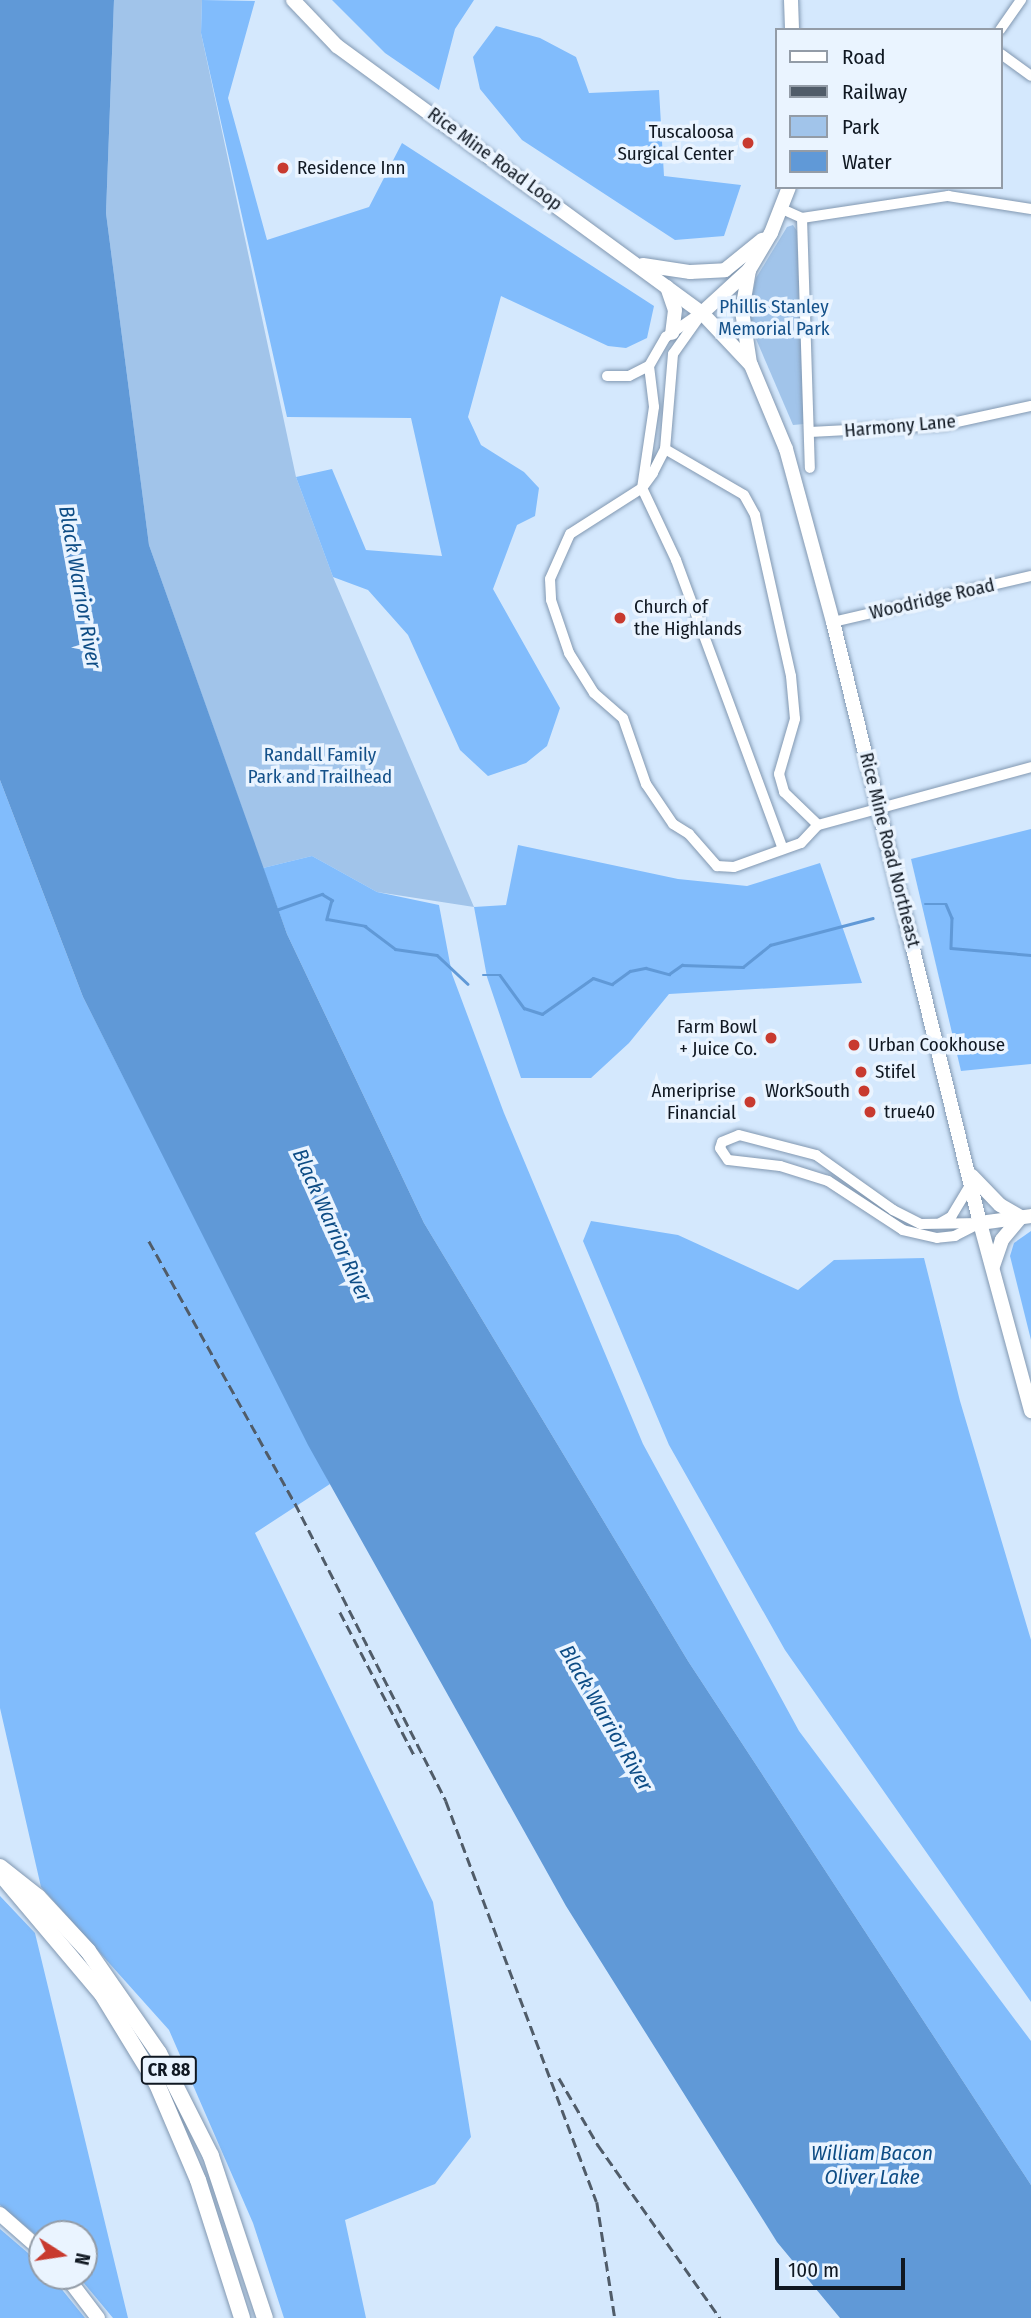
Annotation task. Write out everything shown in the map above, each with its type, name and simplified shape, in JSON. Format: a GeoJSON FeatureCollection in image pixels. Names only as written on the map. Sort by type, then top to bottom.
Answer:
{"type":"FeatureCollection","features":[{"type":"Feature","properties":{"kind":"main road","name":"Rice Mine Road Loop"},"geometry":{"type":"LineString","coordinates":[[293,0],[337,46],[639,264],[702,313]]}},
{"type":"Feature","properties":{"kind":"main road"},"geometry":{"type":"LineString","coordinates":[[791,0],[792,28]]}},
{"type":"Feature","properties":{"kind":"main road"},"geometry":{"type":"LineString","coordinates":[[702,313],[749,270],[771,233],[788,189]]}},
{"type":"Feature","properties":{"kind":"main road"},"geometry":{"type":"LineString","coordinates":[[639,264],[690,272],[725,270],[771,233]]}},
{"type":"Feature","properties":{"kind":"main road"},"geometry":{"type":"LineString","coordinates":[[749,270],[742,311],[751,365]]}},
{"type":"Feature","properties":{"kind":"main road"},"geometry":{"type":"LineString","coordinates":[[667,286],[675,310],[672,333]]}},
{"type":"Feature","properties":{"kind":"main road","name":"Rice Mine Road Northeast"},"geometry":{"type":"LineString","coordinates":[[702,313],[751,365],[786,449],[880,807],[980,1223],[1031,1410]]}},
{"type":"Feature","properties":{"kind":"main road"},"geometry":{"type":"LineString","coordinates":[[970,1177],[1000,1205],[1026,1217]]}},
{"type":"Feature","properties":{"kind":"main road"},"geometry":{"type":"LineString","coordinates":[[980,1223],[1026,1217]]}},
{"type":"Feature","properties":{"kind":"main road"},"geometry":{"type":"LineString","coordinates":[[993,1266],[1002,1240],[1026,1217]]}},
{"type":"Feature","properties":{"kind":"main road","name":"CR 88"},"geometry":{"type":"LineString","coordinates":[[0,1867],[38,1897],[88,1951],[159,2053],[211,2156],[265,2318]]}},
{"type":"Feature","properties":{"kind":"main road","name":"CR 88"},"geometry":{"type":"LineString","coordinates":[[0,1873],[102,1994],[157,2084],[198,2180],[242,2318]]}},
{"type":"Feature","properties":{"kind":"main road"},"geometry":{"type":"LineString","coordinates":[[0,2214],[28,2239]]}},
{"type":"Feature","properties":{"kind":"main road"},"geometry":{"type":"LineString","coordinates":[[77,2290],[98,2318]]}},
{"type":"Feature","properties":{"kind":"street"},"geometry":{"type":"LineString","coordinates":[[1001,28],[1021,0]]}},
{"type":"Feature","properties":{"kind":"street"},"geometry":{"type":"LineString","coordinates":[[1003,55],[1031,76]]}},
{"type":"Feature","properties":{"kind":"street"},"geometry":{"type":"LineString","coordinates":[[782,209],[802,218],[947,196],[1031,209]]}},
{"type":"Feature","properties":{"kind":"street"},"geometry":{"type":"LineString","coordinates":[[802,218],[810,468]]}},
{"type":"Feature","properties":{"kind":"street"},"geometry":{"type":"LineString","coordinates":[[607,376],[629,376],[649,366],[672,333],[702,313]]}},
{"type":"Feature","properties":{"kind":"street"},"geometry":{"type":"LineString","coordinates":[[702,313],[673,355],[665,449],[642,488],[570,534],[554,562],[551,600],[569,653],[594,693],[623,718],[631,749],[673,824],[698,843],[706,858],[717,866],[734,867],[801,843],[818,825],[1031,766]]}},
{"type":"Feature","properties":{"kind":"street"},"geometry":{"type":"LineString","coordinates":[[649,366],[654,407],[642,488],[676,560],[783,849]]}},
{"type":"Feature","properties":{"kind":"street","name":"Harmony Lane"},"geometry":{"type":"LineString","coordinates":[[810,432],[943,425],[1031,406]]}},
{"type":"Feature","properties":{"kind":"street"},"geometry":{"type":"LineString","coordinates":[[665,449],[744,495],[755,515],[791,676],[795,719],[779,774],[784,792],[818,825]]}},
{"type":"Feature","properties":{"kind":"street","name":"Woodridge Road"},"geometry":{"type":"LineString","coordinates":[[833,622],[1031,576]]}},
{"type":"Feature","properties":{"kind":"street"},"geometry":{"type":"LineString","coordinates":[[739,1135],[803,1150],[843,1171],[908,1219],[936,1225],[980,1223],[955,1236],[937,1238],[903,1230],[828,1181],[780,1166],[728,1160],[720,1148],[722,1142],[739,1135]]}},
{"type":"Feature","properties":{"kind":"street"},"geometry":{"type":"LineString","coordinates":[[936,1225],[951,1217],[970,1177]]}},
{"type":"Feature","properties":{"kind":"green space","name":"Randall Family Park and Trailhead"},"geometry":{"type":"Polygon","coordinates":[[[114,0],[202,0],[201,33],[296,477],[333,577],[474,907],[377,892],[312,856],[263,868],[149,545],[106,213],[114,0]]]}},
{"type":"Feature","properties":{"kind":"green space","name":"Phillis Stanley Memorial Park"},"geometry":{"type":"Polygon","coordinates":[[[793,225],[797,231],[804,424],[793,425],[747,318],[756,278],[787,227],[793,225]]]}},
{"type":"Feature","properties":{"kind":"shaded area"},"geometry":{"type":"Polygon","coordinates":[[[202,0],[255,1],[228,98],[267,240],[369,207],[402,143],[654,306],[647,338],[626,348],[608,346],[501,296],[468,417],[481,445],[524,472],[539,488],[535,516],[517,525],[493,589],[560,708],[547,746],[526,763],[488,776],[460,750],[408,635],[368,590],[333,577],[296,477],[332,469],[366,550],[442,556],[411,418],[287,417],[201,33],[202,0]]]}},
{"type":"Feature","properties":{"kind":"shaded area"},"geometry":{"type":"Polygon","coordinates":[[[332,0],[474,0],[455,29],[439,90],[385,53],[332,0]]]}},
{"type":"Feature","properties":{"kind":"shaded area"},"geometry":{"type":"Polygon","coordinates":[[[496,26],[540,38],[576,57],[589,93],[659,90],[664,176],[741,185],[724,236],[675,240],[522,140],[480,89],[473,57],[496,26]]]}},
{"type":"Feature","properties":{"kind":"shaded area"},"geometry":{"type":"Polygon","coordinates":[[[0,780],[83,997],[330,1484],[255,1533],[433,1902],[471,2137],[435,2184],[345,2220],[366,2318],[284,2318],[253,2223],[169,2030],[41,1887],[0,1708],[0,780]]]}},
{"type":"Feature","properties":{"kind":"shaded area"},"geometry":{"type":"Polygon","coordinates":[[[1031,829],[1031,1064],[961,1071],[911,859],[1031,829]]]}},
{"type":"Feature","properties":{"kind":"shaded area"},"geometry":{"type":"Polygon","coordinates":[[[518,845],[678,879],[747,886],[820,863],[862,983],[669,994],[629,1043],[591,1078],[521,1078],[487,977],[474,907],[506,905],[518,845]]]}},
{"type":"Feature","properties":{"kind":"shaded area"},"geometry":{"type":"Polygon","coordinates":[[[312,856],[377,892],[439,905],[452,974],[504,1113],[643,1444],[799,1731],[1031,2041],[1031,2185],[688,1661],[424,1223],[287,934],[263,868],[312,856]]]}},
{"type":"Feature","properties":{"kind":"shaded area"},"geometry":{"type":"Polygon","coordinates":[[[591,1221],[678,1235],[798,1290],[834,1260],[924,1258],[960,1401],[1031,1640],[1031,2002],[785,1650],[669,1445],[583,1241],[591,1221]]]}},
{"type":"Feature","properties":{"kind":"shaded area"},"geometry":{"type":"Polygon","coordinates":[[[1031,1231],[1031,1340],[1010,1256],[1014,1243],[1031,1231]]]}},
{"type":"Feature","properties":{"kind":"shaded area"},"geometry":{"type":"Polygon","coordinates":[[[0,1896],[35,1933],[128,2318],[113,2318],[90,2290],[98,2290],[98,2220],[28,2220],[28,2228],[0,2205],[0,1896]]]}},
{"type":"Feature","properties":{"kind":"shaded area"},"geometry":{"type":"Polygon","coordinates":[[[0,2229],[28,2253],[28,2290],[62,2290],[85,2318],[0,2318],[0,2229]]]}},
{"type":"Feature","properties":{"kind":"water","name":"William Bacon Oliver Lake"},"geometry":{"type":"Polygon","coordinates":[[[0,0],[114,0],[106,213],[149,545],[287,934],[424,1223],[688,1661],[1031,2185],[1031,2318],[840,2318],[777,2242],[566,1906],[308,1445],[83,997],[0,780],[0,0]]]}},
{"type":"Feature","properties":{"kind":"waterway"},"geometry":{"type":"LineString","coordinates":[[276,910],[322,894],[332,900],[327,919],[365,926],[395,949],[437,955],[468,984]]}},
{"type":"Feature","properties":{"kind":"waterway"},"geometry":{"type":"LineString","coordinates":[[925,904],[946,904],[952,918],[951,948],[1031,955]]}},
{"type":"Feature","properties":{"kind":"waterway"},"geometry":{"type":"LineString","coordinates":[[483,975],[500,975],[524,1008],[542,1014],[593,978],[612,984],[630,971],[646,968],[669,974],[682,965],[743,967],[770,945],[873,918]]}},
{"type":"Feature","properties":{"kind":"railway"},"geometry":{"type":"LineString","coordinates":[[149,1241],[295,1503],[446,1801],[597,2202],[615,2318]]}},
{"type":"Feature","properties":{"kind":"railway"},"geometry":{"type":"LineString","coordinates":[[340,1612],[414,1755]]}},
{"type":"Feature","properties":{"kind":"railway"},"geometry":{"type":"LineString","coordinates":[[559,2078],[598,2145],[720,2318]]}},
{"type":"Feature","properties":{"kind":"place","name":"Tuscaloosa Surgical Center"},"geometry":{"type":"Point","coordinates":[748,143]}},
{"type":"Feature","properties":{"kind":"place","name":"Residence Inn"},"geometry":{"type":"Point","coordinates":[283,168]}},
{"type":"Feature","properties":{"kind":"place","name":"Church of the Highlands"},"geometry":{"type":"Point","coordinates":[620,618]}},
{"type":"Feature","properties":{"kind":"place","name":"Farm Bowl + Juice Co."},"geometry":{"type":"Point","coordinates":[771,1038]}},
{"type":"Feature","properties":{"kind":"place","name":"Urban Cookhouse"},"geometry":{"type":"Point","coordinates":[854,1045]}},
{"type":"Feature","properties":{"kind":"place","name":"Stifel"},"geometry":{"type":"Point","coordinates":[861,1072]}},
{"type":"Feature","properties":{"kind":"place","name":"WorkSouth"},"geometry":{"type":"Point","coordinates":[864,1091]}},
{"type":"Feature","properties":{"kind":"place","name":"Ameriprise Financial"},"geometry":{"type":"Point","coordinates":[750,1102]}},
{"type":"Feature","properties":{"kind":"place","name":"true40"},"geometry":{"type":"Point","coordinates":[870,1112]}},
{"type":"Feature","properties":{"kind":"water label","name":"Black Warrior River"},"geometry":{"type":"Point","coordinates":[80,587]}},
{"type":"Feature","properties":{"kind":"water label","name":"Black Warrior River"},"geometry":{"type":"Point","coordinates":[332,1225]}},
{"type":"Feature","properties":{"kind":"water label","name":"Black Warrior River"},"geometry":{"type":"Point","coordinates":[606,1718]}}]}
